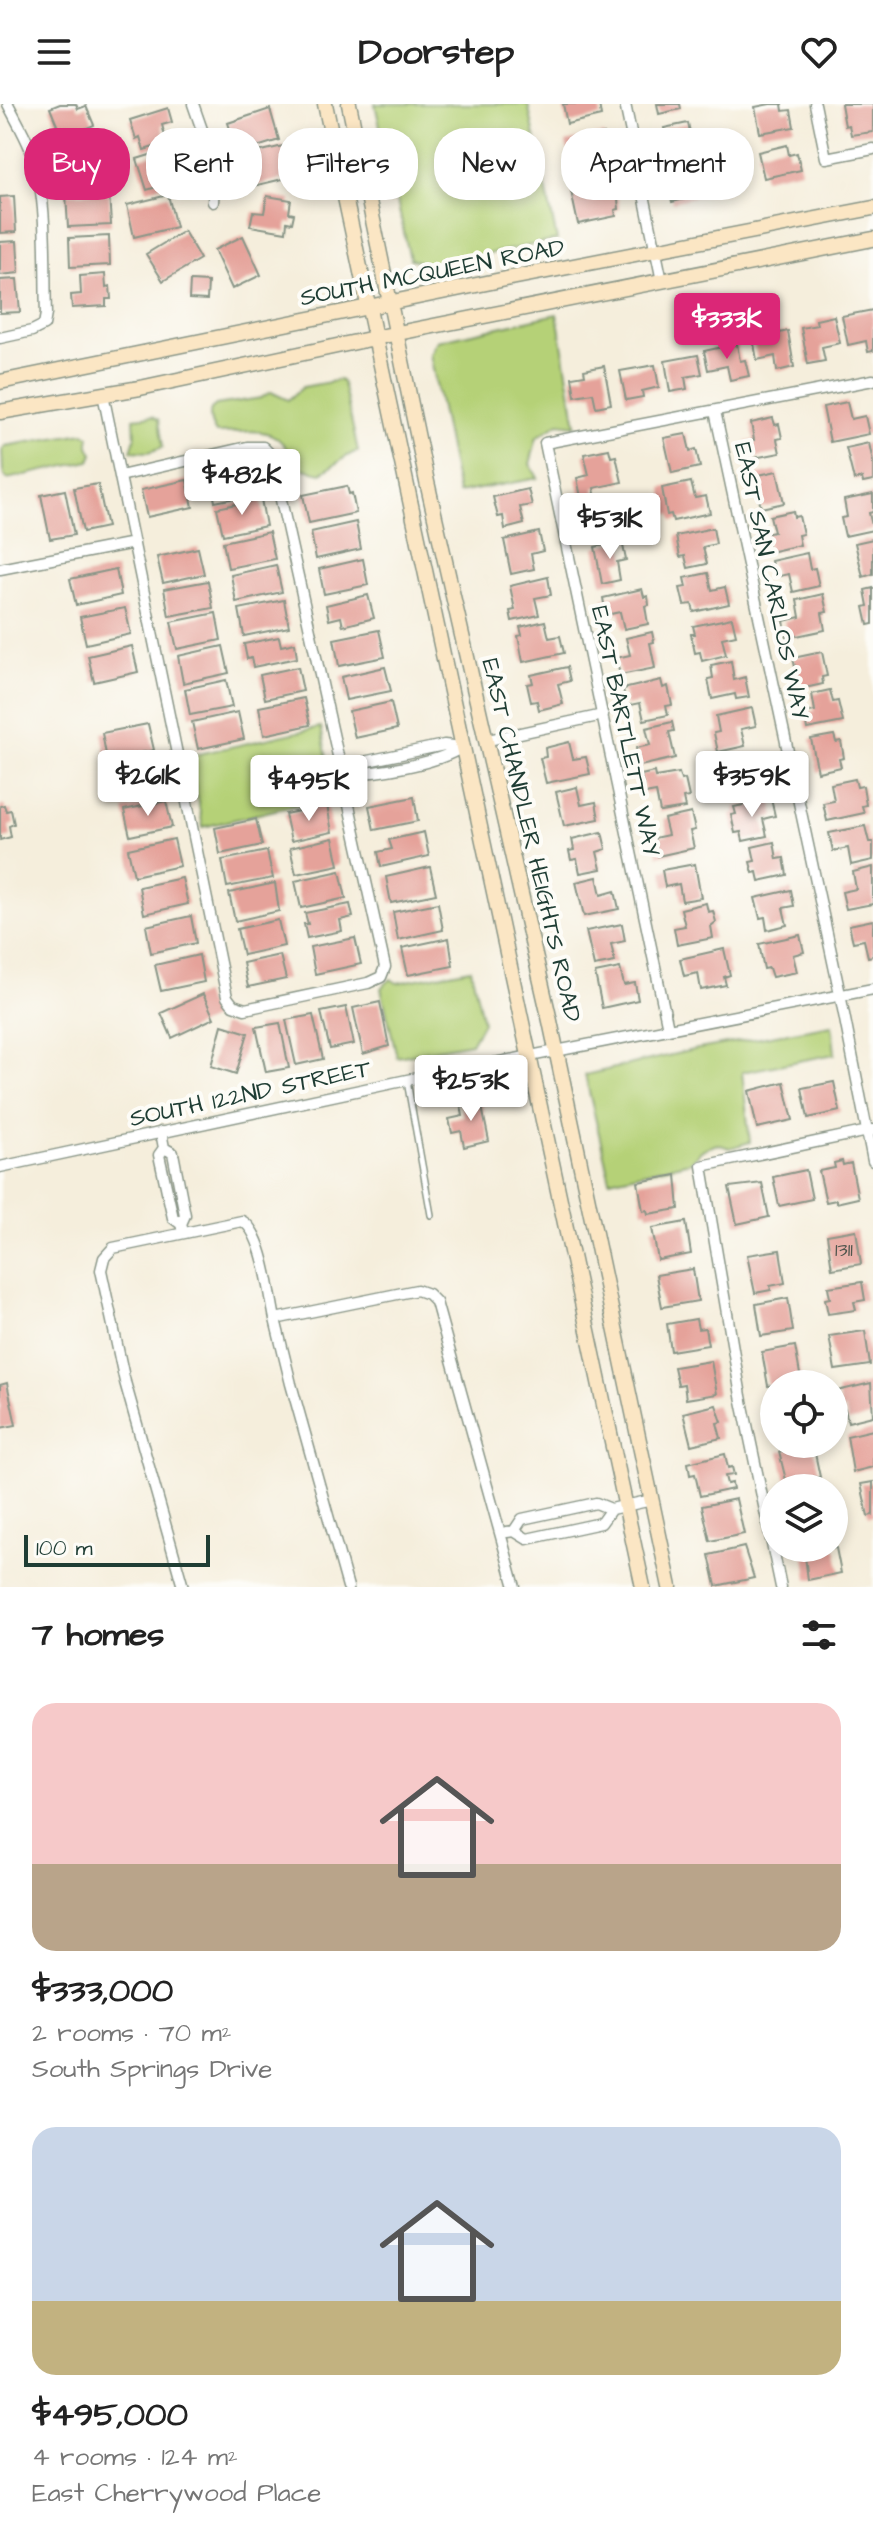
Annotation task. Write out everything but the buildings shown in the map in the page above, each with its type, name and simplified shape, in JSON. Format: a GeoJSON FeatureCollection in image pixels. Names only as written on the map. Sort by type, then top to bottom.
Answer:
{"type":"FeatureCollection","features":[{"type":"Feature","properties":{"kind":"main road","name":"EAST CHANDLER HEIGHTS ROAD"},"geometry":{"type":"LineString","coordinates":[[325,104],[529,1057],[618,1508],[643,1587]]}},
{"type":"Feature","properties":{"kind":"main road","name":"EAST CHANDLER HEIGHTS ROAD"},"geometry":{"type":"LineString","coordinates":[[349,104],[427,482],[488,740],[670,1587]]}},
{"type":"Feature","properties":{"kind":"main road","name":"SOUTH MCQUEEN ROAD"},"geometry":{"type":"LineString","coordinates":[[0,382],[873,208]]}},
{"type":"Feature","properties":{"kind":"main road"},"geometry":{"type":"LineString","coordinates":[[0,412],[873,239]]}},
{"type":"Feature","properties":{"kind":"main road"},"geometry":{"type":"LineString","coordinates":[[462,747],[488,740]]}},
{"type":"Feature","properties":{"kind":"street"},"geometry":{"type":"LineString","coordinates":[[0,338],[44,325],[46,314],[38,174],[31,149],[8,104]]}},
{"type":"Feature","properties":{"kind":"street"},"geometry":{"type":"LineString","coordinates":[[193,104],[215,167],[213,202]]}},
{"type":"Feature","properties":{"kind":"street"},"geometry":{"type":"LineString","coordinates":[[625,104],[662,281]]}},
{"type":"Feature","properties":{"kind":"street"},"geometry":{"type":"LineString","coordinates":[[815,104],[826,158],[873,149]]}},
{"type":"Feature","properties":{"kind":"street"},"geometry":{"type":"LineString","coordinates":[[715,411],[873,380]]}},
{"type":"Feature","properties":{"kind":"street"},"geometry":{"type":"LineString","coordinates":[[103,394],[227,997],[233,1005],[245,1009],[368,983],[381,977],[385,967],[271,455],[263,447],[247,447],[120,476]]}},
{"type":"Feature","properties":{"kind":"street","name":"EAST BARTLETT WAY"},"geometry":{"type":"LineString","coordinates":[[668,1028],[545,443],[715,411]]}},
{"type":"Feature","properties":{"kind":"street","name":"EAST SAN CARLOS WAY"},"geometry":{"type":"LineString","coordinates":[[715,411],[871,1131],[873,1161]]}},
{"type":"Feature","properties":{"kind":"street"},"geometry":{"type":"LineString","coordinates":[[0,569],[134,543]]}},
{"type":"Feature","properties":{"kind":"street"},"geometry":{"type":"LineString","coordinates":[[488,740],[603,715]]}},
{"type":"Feature","properties":{"kind":"street"},"geometry":{"type":"LineString","coordinates":[[342,773],[358,763],[444,745],[462,747]]}},
{"type":"Feature","properties":{"kind":"street"},"geometry":{"type":"LineString","coordinates":[[342,773],[363,774],[403,766],[449,756],[462,747]]}},
{"type":"Feature","properties":{"kind":"street"},"geometry":{"type":"LineString","coordinates":[[400,754],[403,766]]}},
{"type":"Feature","properties":{"kind":"street","name":"SOUTH 122ND STREET"},"geometry":{"type":"LineString","coordinates":[[0,1167],[407,1080],[873,989]]}},
{"type":"Feature","properties":{"kind":"street"},"geometry":{"type":"LineString","coordinates":[[781,1587],[741,1396],[702,1166],[871,1131]]}},
{"type":"Feature","properties":{"kind":"street"},"geometry":{"type":"LineString","coordinates":[[161,1132],[164,1148],[159,1155],[173,1218],[182,1228]]}},
{"type":"Feature","properties":{"kind":"street"},"geometry":{"type":"LineString","coordinates":[[164,1148],[173,1153],[185,1215],[182,1228]]}},
{"type":"Feature","properties":{"kind":"street"},"geometry":{"type":"LineString","coordinates":[[167,1189],[180,1187]]}},
{"type":"Feature","properties":{"kind":"street"},"geometry":{"type":"LineString","coordinates":[[183,1587],[125,1382],[101,1270],[104,1258],[113,1248],[182,1228],[242,1221],[249,1225],[258,1242],[291,1384],[348,1587]]}},
{"type":"Feature","properties":{"kind":"street"},"geometry":{"type":"LineString","coordinates":[[275,1319],[417,1290],[428,1294],[436,1302],[515,1587]]}},
{"type":"Feature","properties":{"kind":"street"},"geometry":{"type":"LineString","coordinates":[[502,1534],[514,1531],[522,1519],[596,1503],[618,1508],[652,1500]]}},
{"type":"Feature","properties":{"kind":"street"},"geometry":{"type":"LineString","coordinates":[[514,1531],[527,1539],[601,1523],[618,1508]]}},
{"type":"Feature","properties":{"kind":"street"},"geometry":{"type":"LineString","coordinates":[[559,1511],[555,1522],[565,1530]]}},
{"type":"Feature","properties":{"kind":"lane"},"geometry":{"type":"LineString","coordinates":[[407,1080],[431,1215]]}},
{"type":"Feature","properties":{"kind":"green space"},"geometry":{"type":"Polygon","coordinates":[[[375,104],[528,104],[533,128],[434,128],[434,200],[545,200],[545,184],[557,240],[434,265],[410,259],[397,200],[418,200],[418,128],[380,128],[375,104]]]}},
{"type":"Feature","properties":{"kind":"green space"},"geometry":{"type":"Polygon","coordinates":[[[557,314],[576,425],[559,423],[537,437],[530,464],[538,478],[458,493],[430,354],[437,341],[557,314]]]}},
{"type":"Feature","properties":{"kind":"green space"},"geometry":{"type":"Polygon","coordinates":[[[340,380],[358,451],[321,473],[295,467],[289,452],[273,436],[254,431],[216,433],[212,424],[211,409],[216,405],[261,398],[271,392],[288,400],[303,387],[340,380]]]}},
{"type":"Feature","properties":{"kind":"green space"},"geometry":{"type":"Polygon","coordinates":[[[153,416],[159,420],[163,447],[149,452],[131,451],[135,438],[134,418],[153,416]]]}},
{"type":"Feature","properties":{"kind":"green space"},"geometry":{"type":"Polygon","coordinates":[[[84,433],[89,436],[93,454],[90,461],[7,479],[3,473],[2,450],[5,446],[84,433]]]}},
{"type":"Feature","properties":{"kind":"green space"},"geometry":{"type":"Polygon","coordinates":[[[321,727],[334,796],[203,827],[189,756],[321,727]]]}},
{"type":"Feature","properties":{"kind":"green space"},"geometry":{"type":"Polygon","coordinates":[[[471,969],[483,1022],[471,1043],[397,1057],[381,988],[391,979],[397,983],[471,969]]]}},
{"type":"Feature","properties":{"kind":"green space"},"geometry":{"type":"Polygon","coordinates":[[[832,1025],[835,1054],[742,1072],[750,1142],[730,1148],[717,1144],[702,1150],[690,1162],[610,1180],[585,1075],[693,1050],[832,1025]]]}}]}
